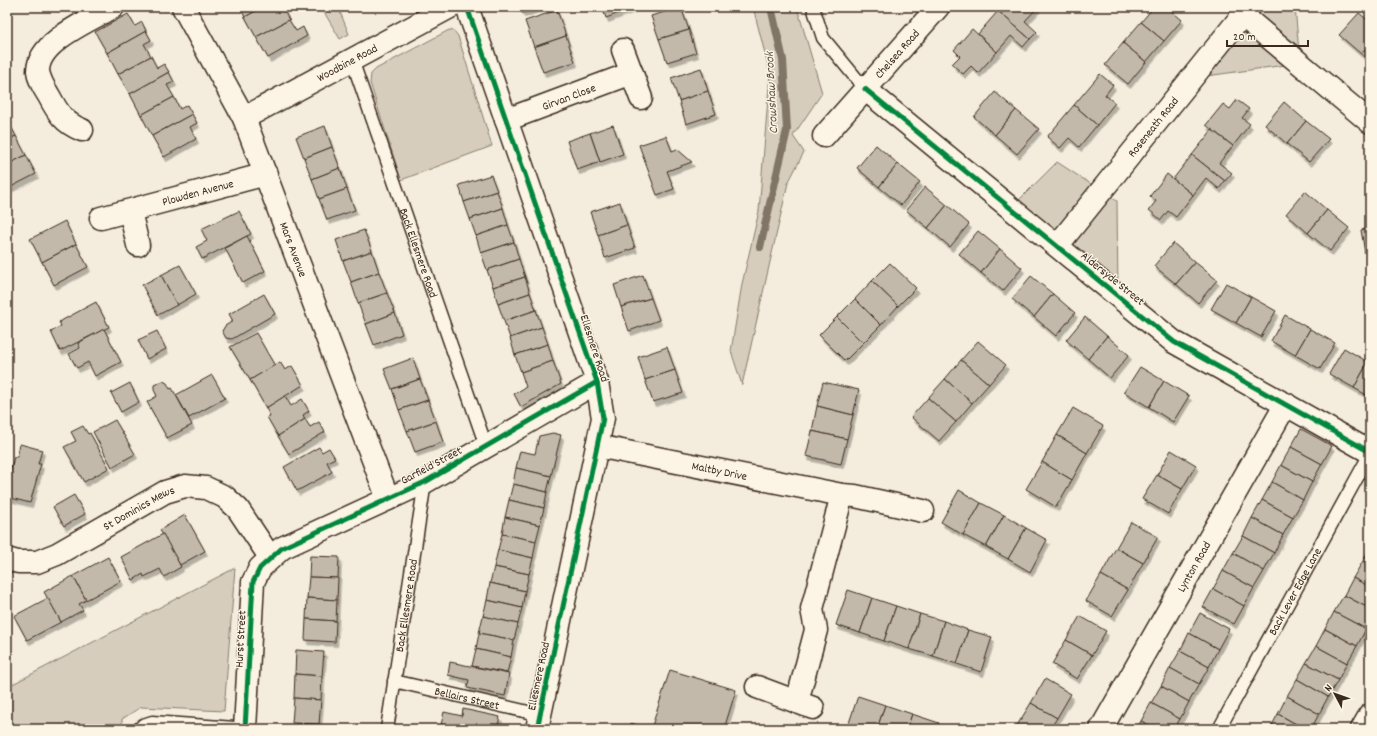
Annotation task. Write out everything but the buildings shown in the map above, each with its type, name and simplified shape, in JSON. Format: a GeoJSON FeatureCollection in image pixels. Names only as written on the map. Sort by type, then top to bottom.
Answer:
{"type":"FeatureCollection","features":[{"type":"Feature","properties":{"kind":"street"},"geometry":{"type":"LineString","coordinates":[[82,130],[71,125],[60,117],[41,82],[38,70],[42,59],[57,39],[112,7]]}},
{"type":"Feature","properties":{"kind":"street","name":"Mars Avenue"},"geometry":{"type":"LineString","coordinates":[[183,7],[244,118],[388,498]]}},
{"type":"Feature","properties":{"kind":"street","name":"Woodbine Road"},"geometry":{"type":"LineString","coordinates":[[244,118],[450,7]]}},
{"type":"Feature","properties":{"kind":"street","name":"Ellesmere Road"},"geometry":{"type":"LineString","coordinates":[[467,7],[597,382],[603,418],[539,722]]}},
{"type":"Feature","properties":{"kind":"street","name":"Chelsea Road"},"geometry":{"type":"LineString","coordinates":[[824,136],[938,7]]}},
{"type":"Feature","properties":{"kind":"street"},"geometry":{"type":"LineString","coordinates":[[1246,11],[1370,122]]}},
{"type":"Feature","properties":{"kind":"street","name":"Roseneath Road"},"geometry":{"type":"LineString","coordinates":[[1057,246],[1246,11]]}},
{"type":"Feature","properties":{"kind":"street"},"geometry":{"type":"LineString","coordinates":[[623,50],[641,98]]}},
{"type":"Feature","properties":{"kind":"street","name":"Girvan Close"},"geometry":{"type":"LineString","coordinates":[[506,120],[632,74]]}},
{"type":"Feature","properties":{"kind":"street","name":"Aldersyde Street"},"geometry":{"type":"LineString","coordinates":[[865,89],[1174,342],[1286,404],[1370,453]]}},
{"type":"Feature","properties":{"kind":"street","name":"Plowden Avenue"},"geometry":{"type":"LineString","coordinates":[[101,218],[266,174]]}},
{"type":"Feature","properties":{"kind":"street"},"geometry":{"type":"LineString","coordinates":[[130,210],[138,245]]}},
{"type":"Feature","properties":{"kind":"street","name":"Garfield Street"},"geometry":{"type":"LineString","coordinates":[[270,557],[294,542],[425,482],[597,382]]}},
{"type":"Feature","properties":{"kind":"street","name":"Lynton Road"},"geometry":{"type":"LineString","coordinates":[[1101,729],[1286,404]]}},
{"type":"Feature","properties":{"kind":"street","name":"Maltby Drive"},"geometry":{"type":"LineString","coordinates":[[597,446],[842,495],[855,496],[923,512]]}},
{"type":"Feature","properties":{"kind":"street","name":"St Dominics Mews"},"geometry":{"type":"LineString","coordinates":[[7,559],[18,562],[37,562],[57,554],[165,492],[185,486],[206,488],[226,497],[238,510],[270,557]]}},
{"type":"Feature","properties":{"kind":"street"},"geometry":{"type":"LineString","coordinates":[[757,687],[805,705],[816,630],[812,609],[842,495]]}},
{"type":"Feature","properties":{"kind":"street","name":"Hurst Street"},"geometry":{"type":"LineString","coordinates":[[248,729],[253,582],[260,568],[270,557]]}},
{"type":"Feature","properties":{"kind":"street"},"geometry":{"type":"LineString","coordinates":[[1362,729],[1370,716]]}},
{"type":"Feature","properties":{"kind":"lane"},"geometry":{"type":"LineString","coordinates":[[813,7],[823,38],[865,89]]}},
{"type":"Feature","properties":{"kind":"lane","name":"Back Ellesmere Road"},"geometry":{"type":"LineString","coordinates":[[352,60],[486,446]]}},
{"type":"Feature","properties":{"kind":"lane","name":"Back Lever Edge Lane"},"geometry":{"type":"LineString","coordinates":[[1219,729],[1370,453]]}},
{"type":"Feature","properties":{"kind":"lane","name":"Back Ellesmere Road"},"geometry":{"type":"LineString","coordinates":[[387,729],[425,482]]}},
{"type":"Feature","properties":{"kind":"lane","name":"Bellairs Street"},"geometry":{"type":"LineString","coordinates":[[394,681],[539,722]]}},
{"type":"Feature","properties":{"kind":"lane"},"geometry":{"type":"LineString","coordinates":[[139,729],[143,725],[152,722],[248,729]]}},
{"type":"Feature","properties":{"kind":"shaded area"},"geometry":{"type":"Polygon","coordinates":[[[321,7],[338,7],[349,34],[340,39],[321,7]]]}},
{"type":"Feature","properties":{"kind":"shaded area"},"geometry":{"type":"Polygon","coordinates":[[[753,7],[797,7],[822,93],[793,136],[804,152],[788,183],[742,385],[731,351],[742,284],[759,211],[770,73],[753,7]]]}},
{"type":"Feature","properties":{"kind":"shaded area"},"geometry":{"type":"Polygon","coordinates":[[[1249,7],[1295,7],[1300,63],[1192,78],[1249,7]]]}},
{"type":"Feature","properties":{"kind":"shaded area"},"geometry":{"type":"Polygon","coordinates":[[[449,30],[454,31],[458,36],[492,146],[401,180],[370,83],[371,74],[376,69],[449,30]]]}},
{"type":"Feature","properties":{"kind":"shaded area"},"geometry":{"type":"Polygon","coordinates":[[[1057,162],[1117,201],[1118,296],[1011,208],[1057,162]]]}},
{"type":"Feature","properties":{"kind":"shaded area"},"geometry":{"type":"Polygon","coordinates":[[[235,568],[224,711],[141,707],[122,719],[122,729],[7,729],[7,687],[235,568]]]}},
{"type":"Feature","properties":{"kind":"waterway","name":"Crowshaw Brook"},"geometry":{"type":"LineString","coordinates":[[760,247],[787,130],[783,60],[771,7]]}},
{"type":"Feature","properties":{"kind":"cycle path"},"geometry":{"type":"LineString","coordinates":[[467,7],[597,382],[603,418],[537,729]]}},
{"type":"Feature","properties":{"kind":"cycle path"},"geometry":{"type":"LineString","coordinates":[[865,89],[1174,342],[1370,452]]}},
{"type":"Feature","properties":{"kind":"cycle path"},"geometry":{"type":"LineString","coordinates":[[245,729],[253,582],[260,568],[282,548],[425,482],[597,382]]}}]}
